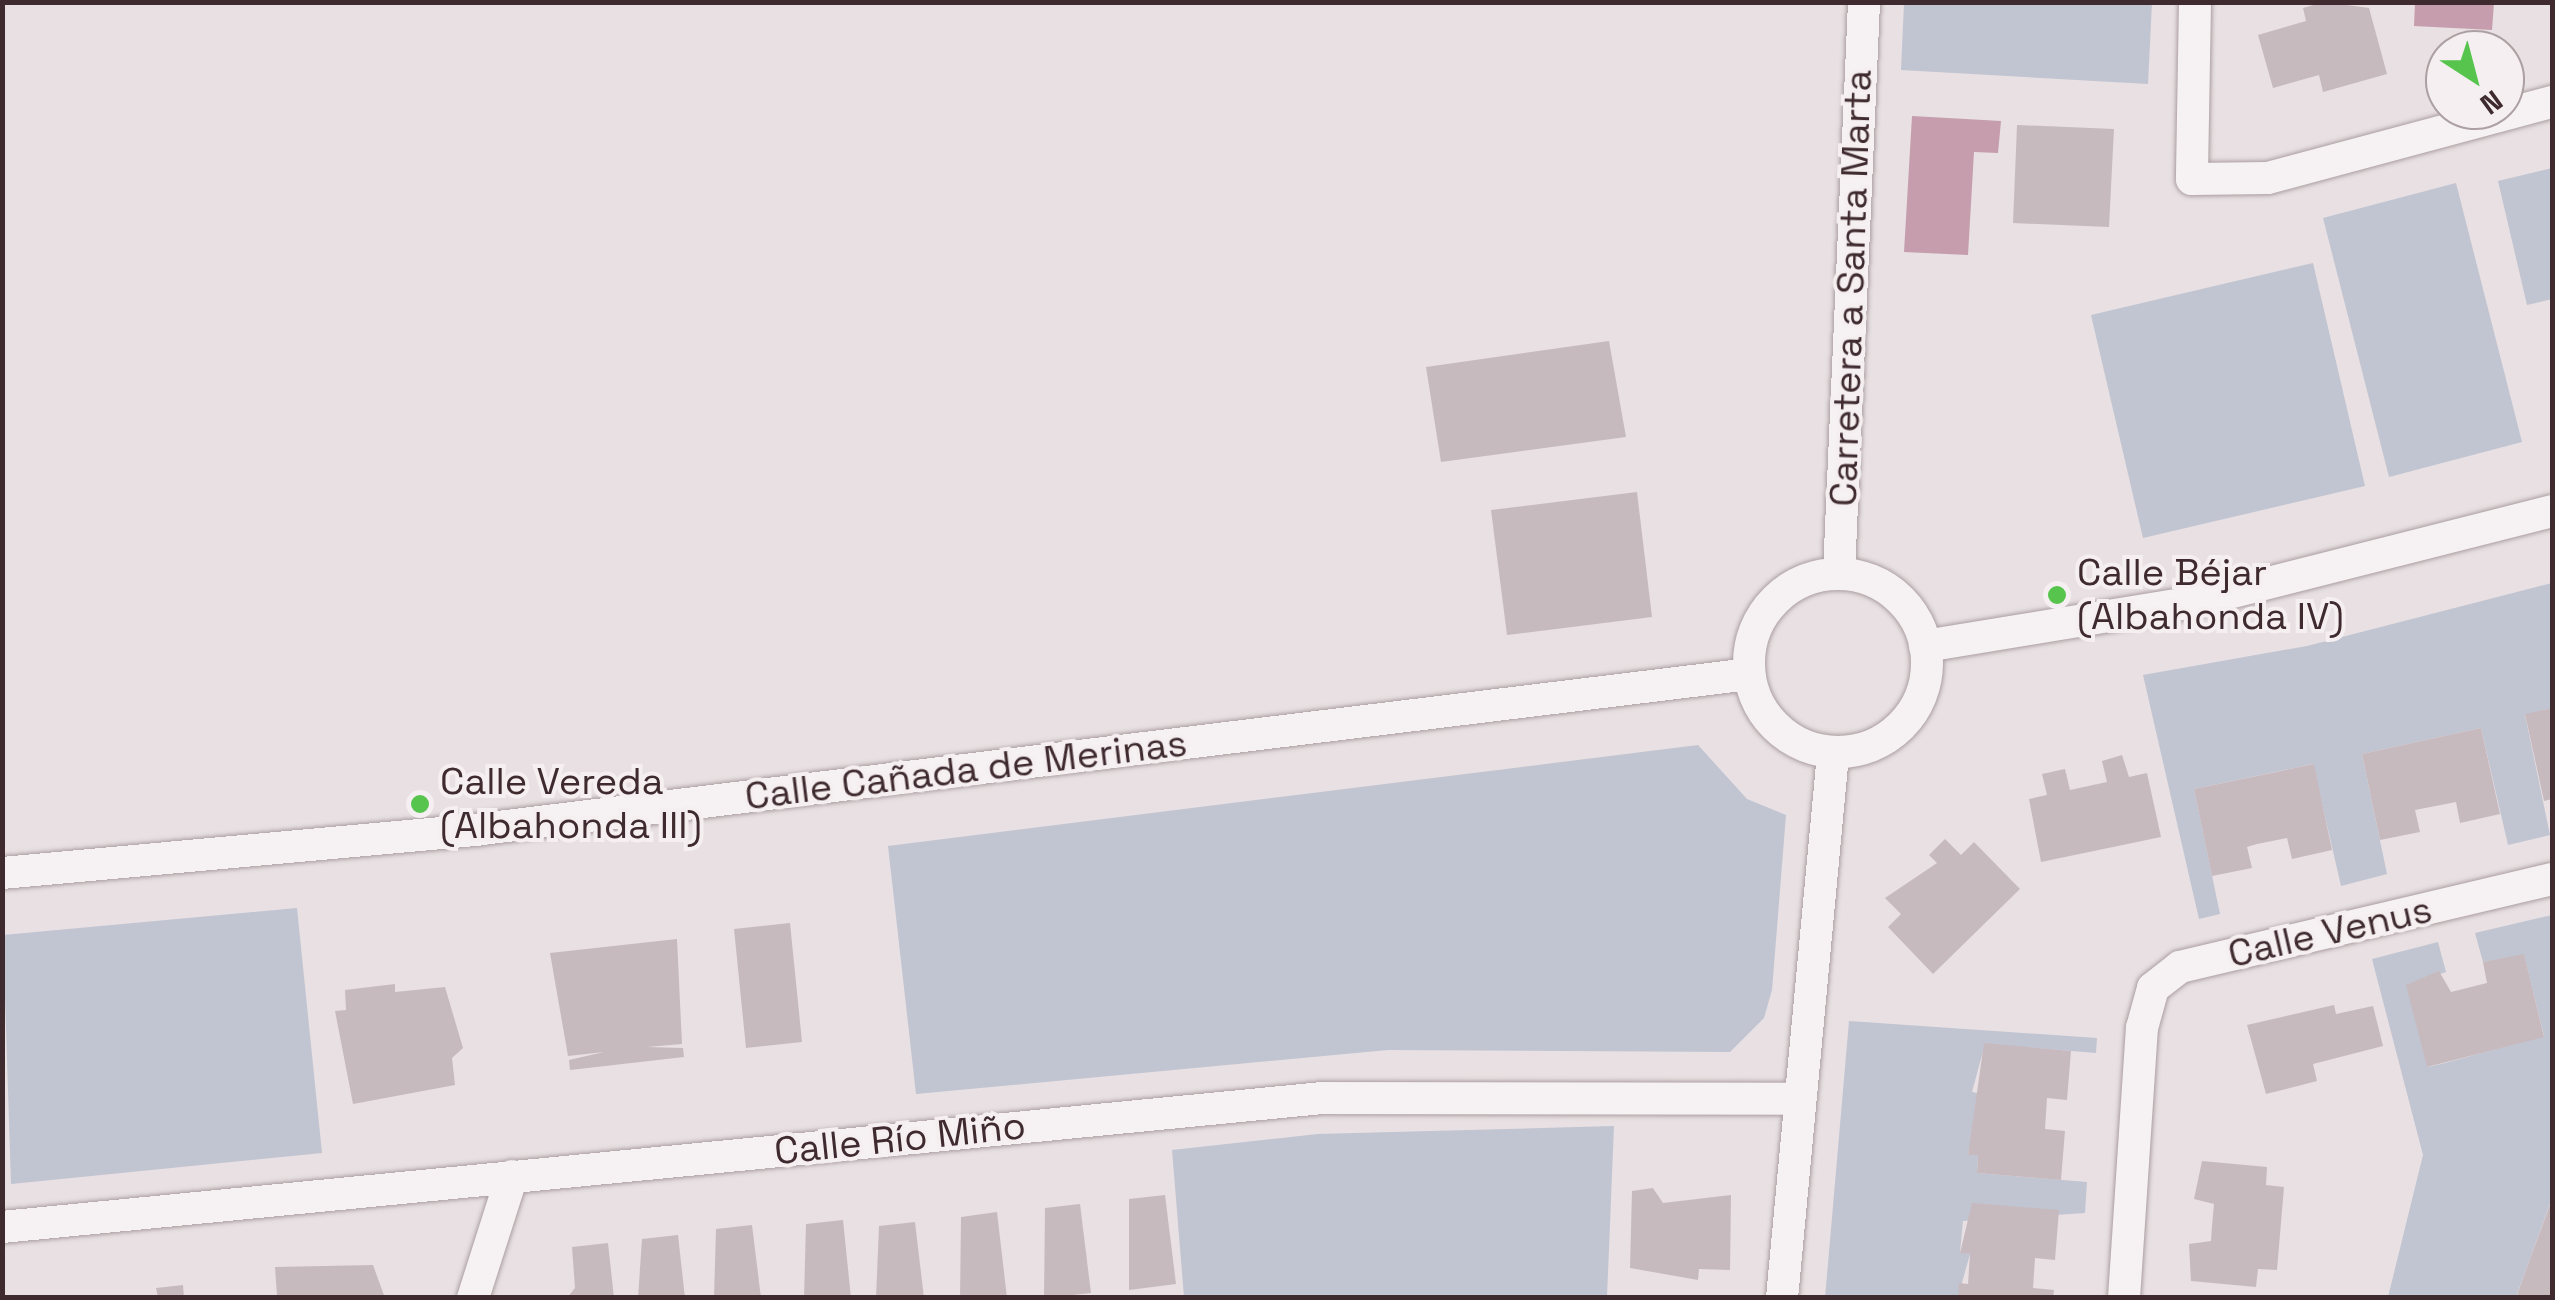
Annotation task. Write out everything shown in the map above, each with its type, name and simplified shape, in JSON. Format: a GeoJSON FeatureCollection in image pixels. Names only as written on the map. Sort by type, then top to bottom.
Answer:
{"type":"FeatureCollection","features":[{"type":"Feature","properties":{"kind":"street","name":"Carretera a Santa Marta"},"geometry":{"type":"LineString","coordinates":[[1839,574],[1864,2]]}},
{"type":"Feature","properties":{"kind":"street"},"geometry":{"type":"LineString","coordinates":[[2194,2],[2192,179],[2268,178],[2552,102]]}},
{"type":"Feature","properties":{"kind":"street"},"geometry":{"type":"LineString","coordinates":[[1926,646],[2193,602],[2552,511]]}},
{"type":"Feature","properties":{"kind":"street"},"geometry":{"type":"LineString","coordinates":[[1839,574],[1898,597],[1926,646],[1911,715],[1871,746],[1834,754],[1773,725],[1749,674],[1756,625],[1771,604],[1790,587],[1839,574]]}},
{"type":"Feature","properties":{"kind":"street","name":"Calle Cañada de Merinas"},"geometry":{"type":"LineString","coordinates":[[2,873],[482,829],[1749,674]]}},
{"type":"Feature","properties":{"kind":"street"},"geometry":{"type":"LineString","coordinates":[[1782,1298],[1834,754]]}},
{"type":"Feature","properties":{"kind":"street","name":"Calle Venus"},"geometry":{"type":"LineString","coordinates":[[2124,1298],[2142,1028],[2154,988],[2180,967],[2552,879]]}},
{"type":"Feature","properties":{"kind":"street","name":"Calle Río Miño"},"geometry":{"type":"LineString","coordinates":[[2,1227],[1322,1098],[1799,1099]]}},
{"type":"Feature","properties":{"kind":"street"},"geometry":{"type":"LineString","coordinates":[[473,1298],[512,1176]]}},
{"type":"Feature","properties":{"kind":"shaded area"},"geometry":{"type":"Polygon","coordinates":[[[1904,3],[2152,3],[2148,84],[1901,70],[1904,3]]]}},
{"type":"Feature","properties":{"kind":"shaded area"},"geometry":{"type":"Polygon","coordinates":[[[2415,3],[2494,3],[2492,30],[2414,26],[2415,3]]]}},
{"type":"Feature","properties":{"kind":"shaded area"},"geometry":{"type":"Polygon","coordinates":[[[1912,116],[2001,121],[1998,153],[1974,152],[1968,255],[1904,252],[1912,116]]]}},
{"type":"Feature","properties":{"kind":"shaded area"},"geometry":{"type":"Polygon","coordinates":[[[2552,168],[2552,299],[2527,305],[2498,181],[2552,168]]]}},
{"type":"Feature","properties":{"kind":"shaded area"},"geometry":{"type":"Polygon","coordinates":[[[2456,183],[2522,442],[2389,477],[2323,218],[2456,183]]]}},
{"type":"Feature","properties":{"kind":"shaded area"},"geometry":{"type":"Polygon","coordinates":[[[2313,263],[2365,486],[2143,538],[2091,315],[2313,263]]]}},
{"type":"Feature","properties":{"kind":"shaded area"},"geometry":{"type":"Polygon","coordinates":[[[2552,583],[2552,708],[2525,715],[2550,835],[2508,845],[2481,728],[2362,754],[2387,874],[2341,886],[2313,764],[2194,789],[2220,914],[2199,919],[2143,675],[2307,646],[2552,583]]]}},
{"type":"Feature","properties":{"kind":"shaded area"},"geometry":{"type":"Polygon","coordinates":[[[1698,745],[1747,799],[1786,815],[1772,990],[1764,1018],[1730,1052],[1388,1050],[916,1094],[888,846],[1698,745]]]}},
{"type":"Feature","properties":{"kind":"shaded area"},"geometry":{"type":"Polygon","coordinates":[[[297,908],[322,1153],[11,1184],[3,935],[297,908]]]}},
{"type":"Feature","properties":{"kind":"shaded area"},"geometry":{"type":"Polygon","coordinates":[[[2552,915],[2552,1198],[2516,1297],[2388,1297],[2423,1155],[2372,959],[2438,942],[2446,972],[2423,980],[2428,1067],[2445,1063],[2544,1036],[2524,955],[2483,962],[2475,933],[2552,915]]]}},
{"type":"Feature","properties":{"kind":"shaded area"},"geometry":{"type":"Polygon","coordinates":[[[1849,1021],[2097,1038],[2096,1053],[1985,1044],[1972,1092],[1982,1094],[1968,1154],[1978,1155],[1977,1173],[2087,1182],[2085,1213],[1963,1221],[1960,1252],[1970,1254],[1958,1297],[1825,1298],[1849,1021]]]}},
{"type":"Feature","properties":{"kind":"shaded area"},"geometry":{"type":"Polygon","coordinates":[[[1614,1126],[1607,1297],[1184,1297],[1172,1150],[1318,1134],[1614,1126]]]}},
{"type":"Feature","properties":{"kind":"building"},"geometry":{"type":"Polygon","coordinates":[[[2324,2],[2369,8],[2387,74],[2323,92],[2319,75],[2273,88],[2258,35],[2306,21],[2303,8],[2324,2]]]}},
{"type":"Feature","properties":{"kind":"building"},"geometry":{"type":"Polygon","coordinates":[[[2017,125],[2114,129],[2109,227],[2013,223],[2017,125]]]}},
{"type":"Feature","properties":{"kind":"building"},"geometry":{"type":"Polygon","coordinates":[[[1609,341],[1626,437],[1441,462],[1426,367],[1609,341]]]}},
{"type":"Feature","properties":{"kind":"building"},"geometry":{"type":"Polygon","coordinates":[[[1637,492],[1652,617],[1507,635],[1491,510],[1637,492]]]}},
{"type":"Feature","properties":{"kind":"building"},"geometry":{"type":"Polygon","coordinates":[[[2552,708],[2552,799],[2544,801],[2525,714],[2552,708]]]}},
{"type":"Feature","properties":{"kind":"building"},"geometry":{"type":"Polygon","coordinates":[[[2481,728],[2500,814],[2460,823],[2456,802],[2415,810],[2420,832],[2380,840],[2362,754],[2481,728]]]}},
{"type":"Feature","properties":{"kind":"building"},"geometry":{"type":"Polygon","coordinates":[[[2122,755],[2129,777],[2147,773],[2161,837],[2041,862],[2029,799],[2047,795],[2042,774],[2065,769],[2070,790],[2107,782],[2102,761],[2122,755]]]}},
{"type":"Feature","properties":{"kind":"building"},"geometry":{"type":"Polygon","coordinates":[[[2314,764],[2332,850],[2292,859],[2287,838],[2257,844],[2247,847],[2252,868],[2212,876],[2194,789],[2314,764]]]}},
{"type":"Feature","properties":{"kind":"building"},"geometry":{"type":"Polygon","coordinates":[[[1945,839],[1961,855],[1974,842],[2020,889],[1933,974],[1888,927],[1901,914],[1885,898],[1937,863],[1929,855],[1945,839]]]}},
{"type":"Feature","properties":{"kind":"building"},"geometry":{"type":"Polygon","coordinates":[[[790,923],[802,1042],[746,1048],[734,929],[790,923]]]}},
{"type":"Feature","properties":{"kind":"building"},"geometry":{"type":"Polygon","coordinates":[[[677,939],[682,1044],[647,1047],[683,1048],[684,1057],[570,1070],[569,1060],[604,1052],[568,1056],[550,953],[677,939]]]}},
{"type":"Feature","properties":{"kind":"building"},"geometry":{"type":"Polygon","coordinates":[[[2524,954],[2544,1037],[2427,1067],[2406,985],[2439,971],[2451,992],[2487,983],[2483,962],[2524,954]]]}},
{"type":"Feature","properties":{"kind":"building"},"geometry":{"type":"Polygon","coordinates":[[[395,984],[395,992],[445,987],[463,1048],[452,1058],[455,1085],[353,1104],[335,1011],[346,1010],[345,990],[395,984]]]}},
{"type":"Feature","properties":{"kind":"building"},"geometry":{"type":"Polygon","coordinates":[[[2334,1005],[2336,1014],[2373,1006],[2383,1046],[2313,1064],[2317,1081],[2266,1094],[2247,1025],[2334,1005]]]}},
{"type":"Feature","properties":{"kind":"building"},"geometry":{"type":"Polygon","coordinates":[[[1984,1043],[2071,1051],[2067,1100],[2047,1098],[2045,1129],[2065,1131],[2061,1180],[1977,1173],[1978,1155],[1968,1155],[1984,1043]]]}},
{"type":"Feature","properties":{"kind":"building"},"geometry":{"type":"Polygon","coordinates":[[[2202,1161],[2267,1167],[2266,1185],[2284,1187],[2277,1270],[2258,1269],[2256,1287],[2191,1281],[2189,1244],[2211,1241],[2214,1204],[2194,1199],[2202,1161]]]}},
{"type":"Feature","properties":{"kind":"building"},"geometry":{"type":"Polygon","coordinates":[[[1653,1188],[1663,1203],[1731,1195],[1730,1270],[1699,1269],[1698,1280],[1630,1268],[1632,1191],[1653,1188]]]}},
{"type":"Feature","properties":{"kind":"building"},"geometry":{"type":"Polygon","coordinates":[[[1165,1195],[1176,1284],[1129,1290],[1129,1199],[1165,1195]]]}},
{"type":"Feature","properties":{"kind":"building"},"geometry":{"type":"Polygon","coordinates":[[[2552,1199],[2552,1298],[2516,1298],[2527,1267],[2552,1199]]]}},
{"type":"Feature","properties":{"kind":"building"},"geometry":{"type":"Polygon","coordinates":[[[1972,1203],[2059,1210],[2055,1260],[2035,1258],[2033,1288],[2054,1290],[2053,1298],[1958,1298],[1959,1283],[1968,1284],[1970,1254],[1960,1253],[1972,1203]]]}},
{"type":"Feature","properties":{"kind":"building"},"geometry":{"type":"Polygon","coordinates":[[[1080,1204],[1091,1293],[1044,1298],[1045,1208],[1080,1204]]]}},
{"type":"Feature","properties":{"kind":"building"},"geometry":{"type":"Polygon","coordinates":[[[997,1212],[1007,1298],[960,1298],[961,1217],[997,1212]]]}},
{"type":"Feature","properties":{"kind":"building"},"geometry":{"type":"Polygon","coordinates":[[[843,1220],[851,1298],[804,1298],[806,1224],[843,1220]]]}},
{"type":"Feature","properties":{"kind":"building"},"geometry":{"type":"Polygon","coordinates":[[[915,1222],[924,1298],[876,1298],[879,1226],[915,1222]]]}},
{"type":"Feature","properties":{"kind":"building"},"geometry":{"type":"Polygon","coordinates":[[[752,1225],[761,1298],[714,1298],[716,1229],[752,1225]]]}},
{"type":"Feature","properties":{"kind":"building"},"geometry":{"type":"Polygon","coordinates":[[[678,1235],[685,1298],[638,1298],[642,1239],[678,1235]]]}},
{"type":"Feature","properties":{"kind":"building"},"geometry":{"type":"Polygon","coordinates":[[[608,1243],[614,1298],[567,1298],[575,1288],[572,1247],[608,1243]]]}},
{"type":"Feature","properties":{"kind":"building"},"geometry":{"type":"Polygon","coordinates":[[[373,1265],[385,1298],[277,1295],[275,1267],[373,1265]]]}},
{"type":"Feature","properties":{"kind":"building"},"geometry":{"type":"Polygon","coordinates":[[[183,1285],[184,1298],[158,1298],[156,1288],[183,1285]]]}},
{"type":"Feature","properties":{"kind":"place","name":"Calle Béjar (Albahonda IV)"},"geometry":{"type":"Point","coordinates":[2057,595]}},
{"type":"Feature","properties":{"kind":"place","name":"Calle Vereda (Albahonda III)"},"geometry":{"type":"Point","coordinates":[420,804]}}]}
